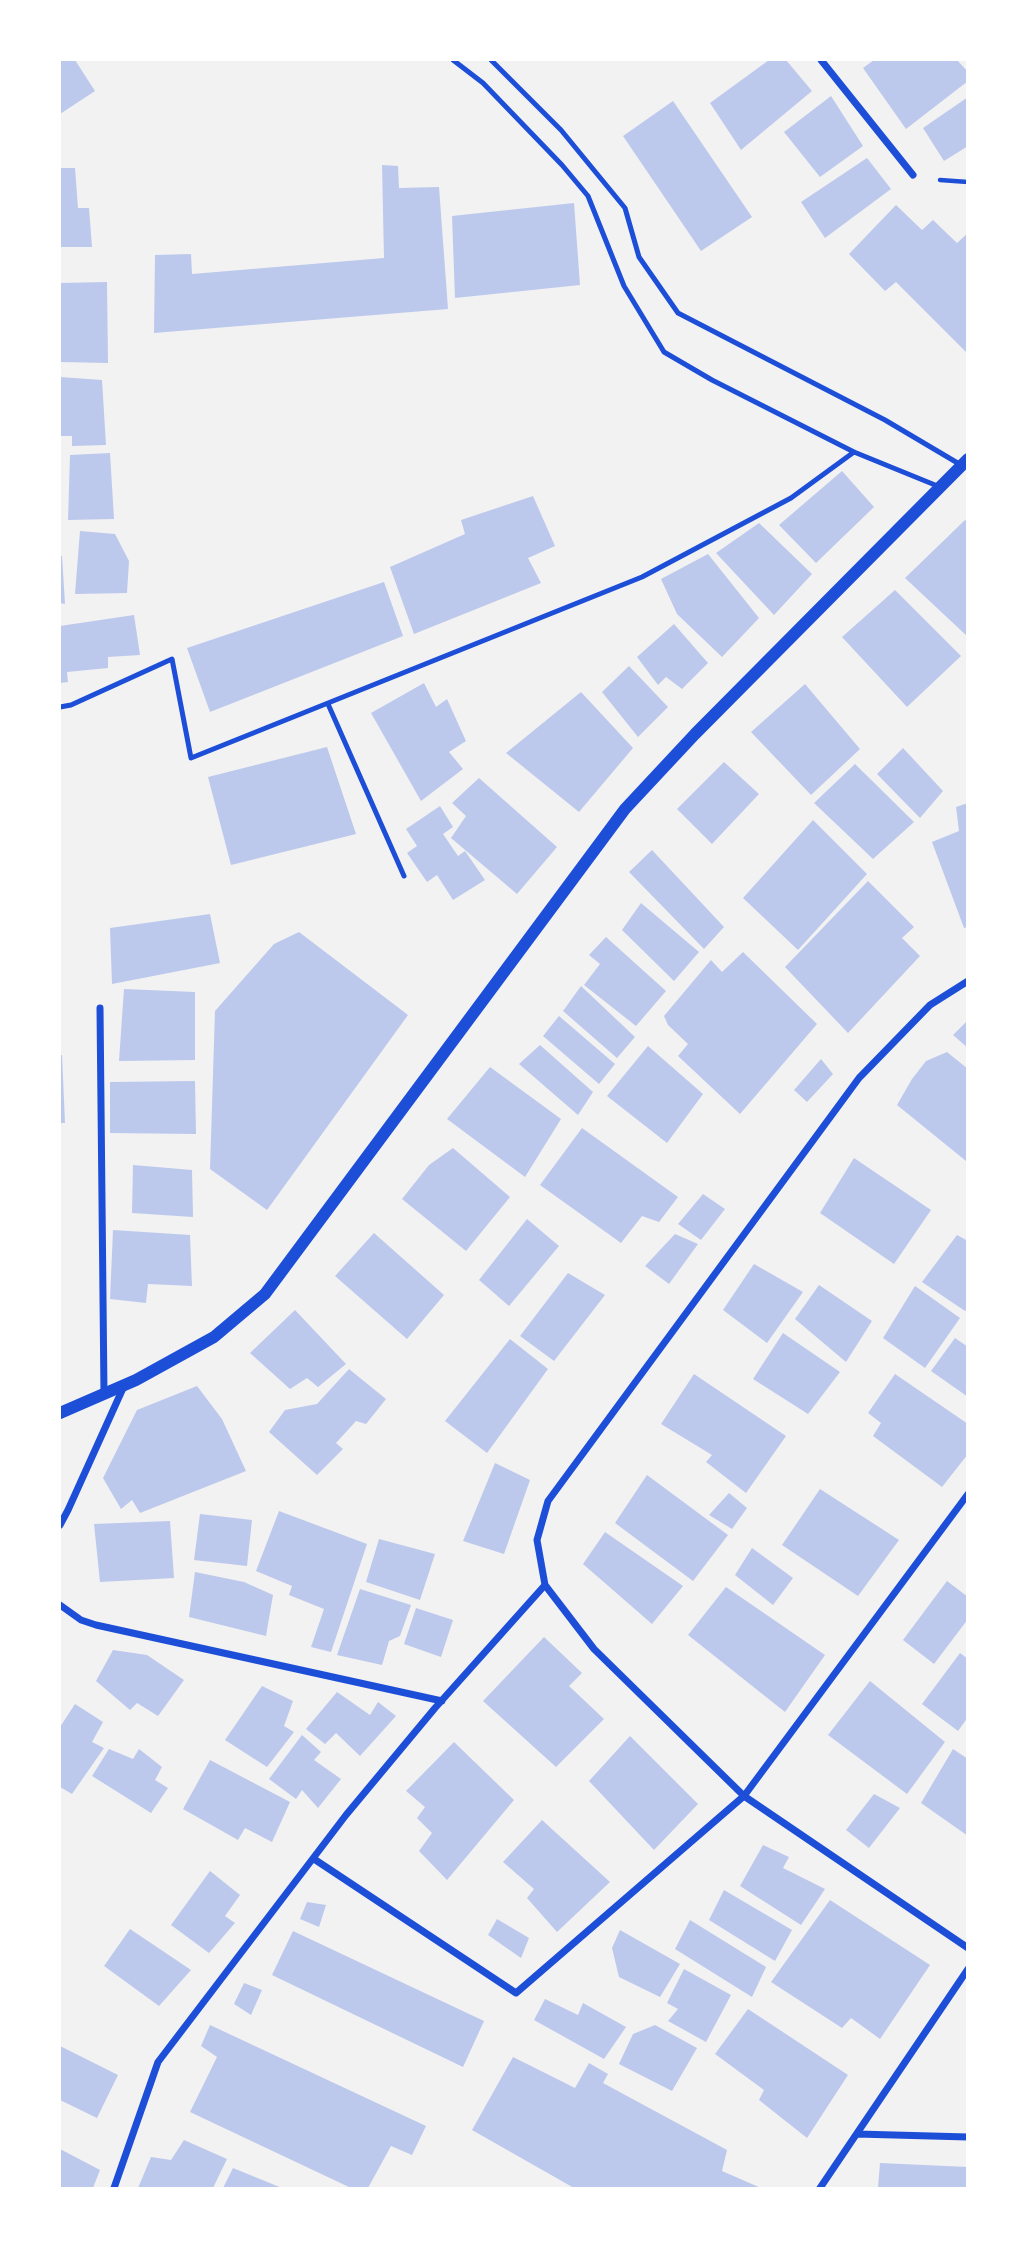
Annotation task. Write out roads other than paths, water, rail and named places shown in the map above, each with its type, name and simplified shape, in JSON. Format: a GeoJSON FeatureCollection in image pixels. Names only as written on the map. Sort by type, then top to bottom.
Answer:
{"type":"FeatureCollection","features":[{"type":"Feature","properties":{"kind":"street"},"geometry":{"type":"LineString","coordinates":[[821,60],[913,175]]}},
{"type":"Feature","properties":{"kind":"street"},"geometry":{"type":"LineString","coordinates":[[60,1413],[124,1385],[214,1337],[265,1294],[625,809],[695,734],[964,463]]}},
{"type":"Feature","properties":{"kind":"street"},"geometry":{"type":"LineString","coordinates":[[968,981],[930,1005],[859,1078],[548,1501],[537,1540],[545,1585],[594,1649],[744,1797],[968,1948]]}},
{"type":"Feature","properties":{"kind":"street"},"geometry":{"type":"LineString","coordinates":[[100,1008],[104,1394]]}},
{"type":"Feature","properties":{"kind":"street"},"geometry":{"type":"LineString","coordinates":[[60,1525],[124,1385]]}},
{"type":"Feature","properties":{"kind":"street"},"geometry":{"type":"LineString","coordinates":[[314,1859],[516,1993],[744,1797],[968,1494]]}},
{"type":"Feature","properties":{"kind":"street"},"geometry":{"type":"LineString","coordinates":[[114,2189],[158,2063],[346,1815],[545,1585]]}},
{"type":"Feature","properties":{"kind":"street"},"geometry":{"type":"LineString","coordinates":[[60,1605],[81,1620],[96,1625],[442,1701]]}},
{"type":"Feature","properties":{"kind":"street"},"geometry":{"type":"LineString","coordinates":[[820,2189],[968,1969]]}},
{"type":"Feature","properties":{"kind":"street"},"geometry":{"type":"LineString","coordinates":[[857,2134],[968,2137]]}},
{"type":"Feature","properties":{"kind":"lane"},"geometry":{"type":"LineString","coordinates":[[453,60],[483,83],[562,164],[588,196],[624,286],[664,352],[712,380],[853,452],[940,487]]}},
{"type":"Feature","properties":{"kind":"lane"},"geometry":{"type":"LineString","coordinates":[[491,60],[561,130],[625,208],[639,257],[678,313],[964,463]]}},
{"type":"Feature","properties":{"kind":"lane"},"geometry":{"type":"LineString","coordinates":[[60,707],[71,705],[172,659],[191,758],[642,577],[791,498],[853,452]]}},
{"type":"Feature","properties":{"kind":"lane"},"geometry":{"type":"LineString","coordinates":[[328,704],[404,876]]}}]}
